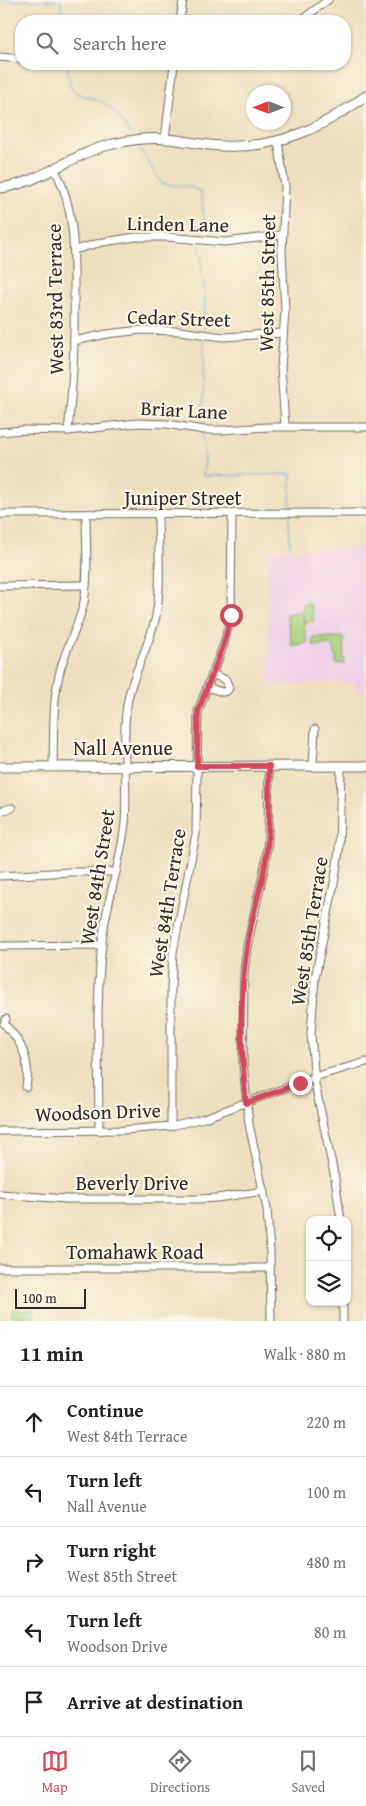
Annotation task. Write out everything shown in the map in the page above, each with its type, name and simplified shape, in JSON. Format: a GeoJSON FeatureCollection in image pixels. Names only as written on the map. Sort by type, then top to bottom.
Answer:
{"type":"FeatureCollection","features":[{"type":"Feature","properties":{"kind":"main road"},"geometry":{"type":"LineString","coordinates":[[0,188],[32,180],[55,170],[87,152],[106,145],[133,140],[165,139],[230,146],[250,146],[278,141],[300,135],[330,120],[366,96]]}},
{"type":"Feature","properties":{"kind":"main road","name":"Nall Avenue"},"geometry":{"type":"LineString","coordinates":[[0,766],[366,766]]}},
{"type":"Feature","properties":{"kind":"street"},"geometry":{"type":"LineString","coordinates":[[181,15],[183,0]]}},
{"type":"Feature","properties":{"kind":"street"},"geometry":{"type":"LineString","coordinates":[[308,15],[328,0]]}},
{"type":"Feature","properties":{"kind":"street"},"geometry":{"type":"LineString","coordinates":[[0,57],[15,58]]}},
{"type":"Feature","properties":{"kind":"street"},"geometry":{"type":"LineString","coordinates":[[165,139],[173,70]]}},
{"type":"Feature","properties":{"kind":"street","name":"West 85th Street"},"geometry":{"type":"LineString","coordinates":[[278,141],[285,187],[282,235],[285,312],[281,376],[285,426]]}},
{"type":"Feature","properties":{"kind":"street","name":"West 83rd Terrace"},"geometry":{"type":"LineString","coordinates":[[55,170],[62,183],[70,207],[74,250],[74,341],[68,431]]}},
{"type":"Feature","properties":{"kind":"street","name":"Linden Lane"},"geometry":{"type":"LineString","coordinates":[[74,250],[103,242],[136,237],[167,237],[225,242],[282,235]]}},
{"type":"Feature","properties":{"kind":"street","name":"Cedar Street"},"geometry":{"type":"LineString","coordinates":[[74,341],[107,334],[142,330],[179,331],[224,336],[283,333]]}},
{"type":"Feature","properties":{"kind":"street","name":"Briar Lane"},"geometry":{"type":"LineString","coordinates":[[0,432],[23,430],[68,431],[137,423],[167,424],[204,430],[285,426],[366,427]]}},
{"type":"Feature","properties":{"kind":"street","name":"Juniper Street"},"geometry":{"type":"LineString","coordinates":[[0,514],[366,513]]}},
{"type":"Feature","properties":{"kind":"street"},"geometry":{"type":"LineString","coordinates":[[53,766],[53,715],[57,685],[65,655],[80,616],[86,585],[86,514]]}},
{"type":"Feature","properties":{"kind":"street","name":"West 84th Street"},"geometry":{"type":"LineString","coordinates":[[99,1130],[98,1004],[102,945],[124,824],[128,698],[134,676],[152,629],[158,599],[158,514]]}},
{"type":"Feature","properties":{"kind":"street","name":"West 84th Terrace"},"geometry":{"type":"LineString","coordinates":[[171,1126],[172,966],[177,926],[196,834],[197,719],[200,705],[224,644],[231,615],[232,514]]}},
{"type":"Feature","properties":{"kind":"street"},"geometry":{"type":"LineString","coordinates":[[0,586],[86,585]]}},
{"type":"Feature","properties":{"kind":"street"},"geometry":{"type":"LineString","coordinates":[[207,687],[222,692],[229,688],[226,680],[212,674]]}},
{"type":"Feature","properties":{"kind":"street"},"geometry":{"type":"LineString","coordinates":[[313,766],[315,729]]}},
{"type":"Feature","properties":{"kind":"street"},"geometry":{"type":"LineString","coordinates":[[269,766],[268,840],[265,865],[247,947],[243,980],[243,1077],[248,1124],[264,1192],[270,1233],[271,1321]]}},
{"type":"Feature","properties":{"kind":"street","name":"West 85th Terrace"},"geometry":{"type":"LineString","coordinates":[[340,1216],[335,1179],[314,1078],[312,1001],[318,958],[339,851],[341,766]]}},
{"type":"Feature","properties":{"kind":"street"},"geometry":{"type":"LineString","coordinates":[[0,811],[12,808]]}},
{"type":"Feature","properties":{"kind":"street"},"geometry":{"type":"LineString","coordinates":[[0,876],[69,872],[116,872]]}},
{"type":"Feature","properties":{"kind":"street"},"geometry":{"type":"LineString","coordinates":[[0,946],[102,945]]}},
{"type":"Feature","properties":{"kind":"street"},"geometry":{"type":"LineString","coordinates":[[3,1022],[18,1040],[25,1054],[28,1071],[26,1087]]}},
{"type":"Feature","properties":{"kind":"street","name":"Woodson Drive"},"geometry":{"type":"LineString","coordinates":[[0,1131],[140,1130],[171,1126],[204,1118],[314,1078],[366,1062]]}},
{"type":"Feature","properties":{"kind":"street","name":"Beverly Drive"},"geometry":{"type":"LineString","coordinates":[[0,1194],[67,1199],[189,1199],[217,1198],[264,1192]]}},
{"type":"Feature","properties":{"kind":"street","name":"Tomahawk Road"},"geometry":{"type":"LineString","coordinates":[[0,1268],[270,1268]]}},
{"type":"Feature","properties":{"kind":"street"},"geometry":{"type":"LineString","coordinates":[[343,1306],[343,1321]]}},
{"type":"Feature","properties":{"kind":"shaded area"},"geometry":{"type":"Polygon","coordinates":[[[366,548],[366,692],[360,692],[354,684],[346,682],[269,685],[267,550],[366,548]]]}},
{"type":"Feature","properties":{"kind":"green space"},"geometry":{"type":"Polygon","coordinates":[[[310,603],[314,621],[305,623],[302,604],[310,603]]]}},
{"type":"Feature","properties":{"kind":"green space"},"geometry":{"type":"Polygon","coordinates":[[[302,611],[307,643],[292,646],[286,614],[302,611]]]}},
{"type":"Feature","properties":{"kind":"green space"},"geometry":{"type":"Polygon","coordinates":[[[313,637],[344,637],[344,664],[336,664],[336,656],[332,645],[313,645],[313,637]]]}},
{"type":"Feature","properties":{"kind":"green space"},"geometry":{"type":"Polygon","coordinates":[[[12,1309],[34,1310],[34,1317],[12,1317],[12,1309]]]}},
{"type":"Feature","properties":{"kind":"waterway"},"geometry":{"type":"LineString","coordinates":[[0,0],[57,0]]}},
{"type":"Feature","properties":{"kind":"waterway"},"geometry":{"type":"LineString","coordinates":[[60,0],[62,15]]}},
{"type":"Feature","properties":{"kind":"waterway"},"geometry":{"type":"LineString","coordinates":[[68,70],[70,86],[76,93],[103,102],[117,114],[130,133]]}},
{"type":"Feature","properties":{"kind":"waterway"},"geometry":{"type":"LineString","coordinates":[[139,147],[162,184],[191,187],[201,192],[204,220],[201,237]]}},
{"type":"Feature","properties":{"kind":"waterway"},"geometry":{"type":"LineString","coordinates":[[200,246],[205,301],[204,329]]}},
{"type":"Feature","properties":{"kind":"waterway"},"geometry":{"type":"LineString","coordinates":[[203,425],[204,339]]}},
{"type":"Feature","properties":{"kind":"waterway"},"geometry":{"type":"LineString","coordinates":[[202,434],[205,459],[203,476],[291,474],[290,508]]}},
{"type":"Feature","properties":{"kind":"waterway"},"geometry":{"type":"LineString","coordinates":[[289,518],[290,546]]}},
{"type":"Feature","properties":{"kind":"route"},"geometry":{"type":"LineString","coordinates":[[231,615],[224,644],[198,711],[197,766],[269,766],[268,840],[265,865],[247,947],[244,972],[243,1077],[246,1103],[300,1083]]}}]}
